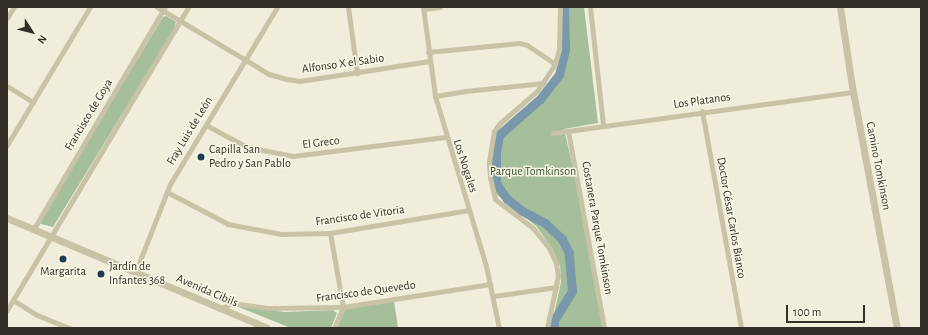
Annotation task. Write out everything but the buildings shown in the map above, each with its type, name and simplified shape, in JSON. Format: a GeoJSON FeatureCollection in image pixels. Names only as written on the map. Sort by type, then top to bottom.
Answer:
{"type":"FeatureCollection","features":[{"type":"Feature","properties":{"kind":"street"},"geometry":{"type":"LineString","coordinates":[[7,18],[14,7]]}},
{"type":"Feature","properties":{"kind":"street"},"geometry":{"type":"LineString","coordinates":[[7,144],[90,7]]}},
{"type":"Feature","properties":{"kind":"street"},"geometry":{"type":"LineString","coordinates":[[157,7],[164,9],[179,20]]}},
{"type":"Feature","properties":{"kind":"street"},"geometry":{"type":"LineString","coordinates":[[7,310],[49,237],[188,7]]}},
{"type":"Feature","properties":{"kind":"street","name":"Fray Luis de León"},"geometry":{"type":"LineString","coordinates":[[135,273],[167,192],[244,59],[277,7]]}},
{"type":"Feature","properties":{"kind":"street"},"geometry":{"type":"LineString","coordinates":[[348,7],[357,73]]}},
{"type":"Feature","properties":{"kind":"street"},"geometry":{"type":"LineString","coordinates":[[423,8],[440,7]]}},
{"type":"Feature","properties":{"kind":"street"},"geometry":{"type":"LineString","coordinates":[[547,328],[556,287],[557,268],[549,248],[526,220],[495,199],[489,173],[494,131],[499,124],[544,83],[555,64],[559,49],[560,7]]}},
{"type":"Feature","properties":{"kind":"street"},"geometry":{"type":"LineString","coordinates":[[590,7],[603,125]]}},
{"type":"Feature","properties":{"kind":"street","name":"Camino Tomkinson"},"geometry":{"type":"LineString","coordinates":[[840,7],[897,328]]}},
{"type":"Feature","properties":{"kind":"street","name":"Los Nogales"},"geometry":{"type":"LineString","coordinates":[[423,8],[429,61],[435,96],[445,137],[469,210],[490,284],[499,328]]}},
{"type":"Feature","properties":{"kind":"street","name":"Francisco de Goya"},"geometry":{"type":"LineString","coordinates":[[33,230],[164,9]]}},
{"type":"Feature","properties":{"kind":"street","name":"Alfonso X el Sabio"},"geometry":{"type":"LineString","coordinates":[[179,20],[269,74],[300,81],[429,61]]}},
{"type":"Feature","properties":{"kind":"street"},"geometry":{"type":"LineString","coordinates":[[428,52],[518,43],[527,45],[555,64]]}},
{"type":"Feature","properties":{"kind":"street"},"geometry":{"type":"LineString","coordinates":[[435,96],[465,91],[544,83]]}},
{"type":"Feature","properties":{"kind":"street"},"geometry":{"type":"LineString","coordinates":[[7,86],[33,102]]}},
{"type":"Feature","properties":{"kind":"street","name":"Los Platanos"},"geometry":{"type":"LineString","coordinates":[[553,133],[702,111],[854,92]]}},
{"type":"Feature","properties":{"kind":"street","name":"Doctor César Carlos Bianco"},"geometry":{"type":"LineString","coordinates":[[702,111],[741,328]]}},
{"type":"Feature","properties":{"kind":"street","name":"El Greco"},"geometry":{"type":"LineString","coordinates":[[206,125],[247,147],[293,156],[312,156],[445,137]]}},
{"type":"Feature","properties":{"kind":"street","name":"Costanera Parque Tomkinson"},"geometry":{"type":"LineString","coordinates":[[568,131],[604,328]]}},
{"type":"Feature","properties":{"kind":"street","name":"Francisco de Vitoria"},"geometry":{"type":"LineString","coordinates":[[167,192],[228,224],[281,234],[330,233],[469,210]]}},
{"type":"Feature","properties":{"kind":"street","name":"Avenida Cibils"},"geometry":{"type":"LineString","coordinates":[[7,218],[267,328]]}},
{"type":"Feature","properties":{"kind":"street"},"geometry":{"type":"LineString","coordinates":[[330,233],[343,307],[334,328]]}},
{"type":"Feature","properties":{"kind":"street","name":"Francisco de Quevedo"},"geometry":{"type":"LineString","coordinates":[[220,309],[232,303],[268,308],[343,307],[490,284]]}},
{"type":"Feature","properties":{"kind":"street"},"geometry":{"type":"LineString","coordinates":[[493,296],[556,287]]}},
{"type":"Feature","properties":{"kind":"street"},"geometry":{"type":"LineString","coordinates":[[13,300],[37,315],[69,328]]}},
{"type":"Feature","properties":{"kind":"green space","name":"Parque Tomkinson"},"geometry":{"type":"Polygon","coordinates":[[[562,7],[584,7],[598,123],[564,129],[584,215],[603,328],[551,328],[561,282],[560,266],[552,248],[536,226],[496,194],[491,172],[497,131],[538,96],[558,72],[562,60],[562,7]]]}},
{"type":"Feature","properties":{"kind":"green space"},"geometry":{"type":"Polygon","coordinates":[[[166,16],[176,22],[173,31],[53,227],[41,224],[40,221],[163,17],[166,16]]]}},
{"type":"Feature","properties":{"kind":"green space"},"geometry":{"type":"Polygon","coordinates":[[[394,301],[398,328],[337,328],[345,309],[394,301]]]}},
{"type":"Feature","properties":{"kind":"green space"},"geometry":{"type":"Polygon","coordinates":[[[236,306],[285,312],[333,310],[337,313],[331,328],[291,328],[236,306]]]}},
{"type":"Feature","properties":{"kind":"waterway"},"geometry":{"type":"LineString","coordinates":[[554,328],[554,320],[572,291],[569,253],[562,239],[545,223],[522,211],[507,199],[496,183],[496,153],[499,135],[540,99],[559,75],[565,49],[564,7]]}},
{"type":"Feature","properties":{"kind":"place","name":"Capilla San Pedro y San Pablo"},"geometry":{"type":"Point","coordinates":[201,157]}},
{"type":"Feature","properties":{"kind":"place","name":"Margarita"},"geometry":{"type":"Point","coordinates":[63,259]}},
{"type":"Feature","properties":{"kind":"place","name":"Jardín de Infantes 368"},"geometry":{"type":"Point","coordinates":[101,274]}}]}
